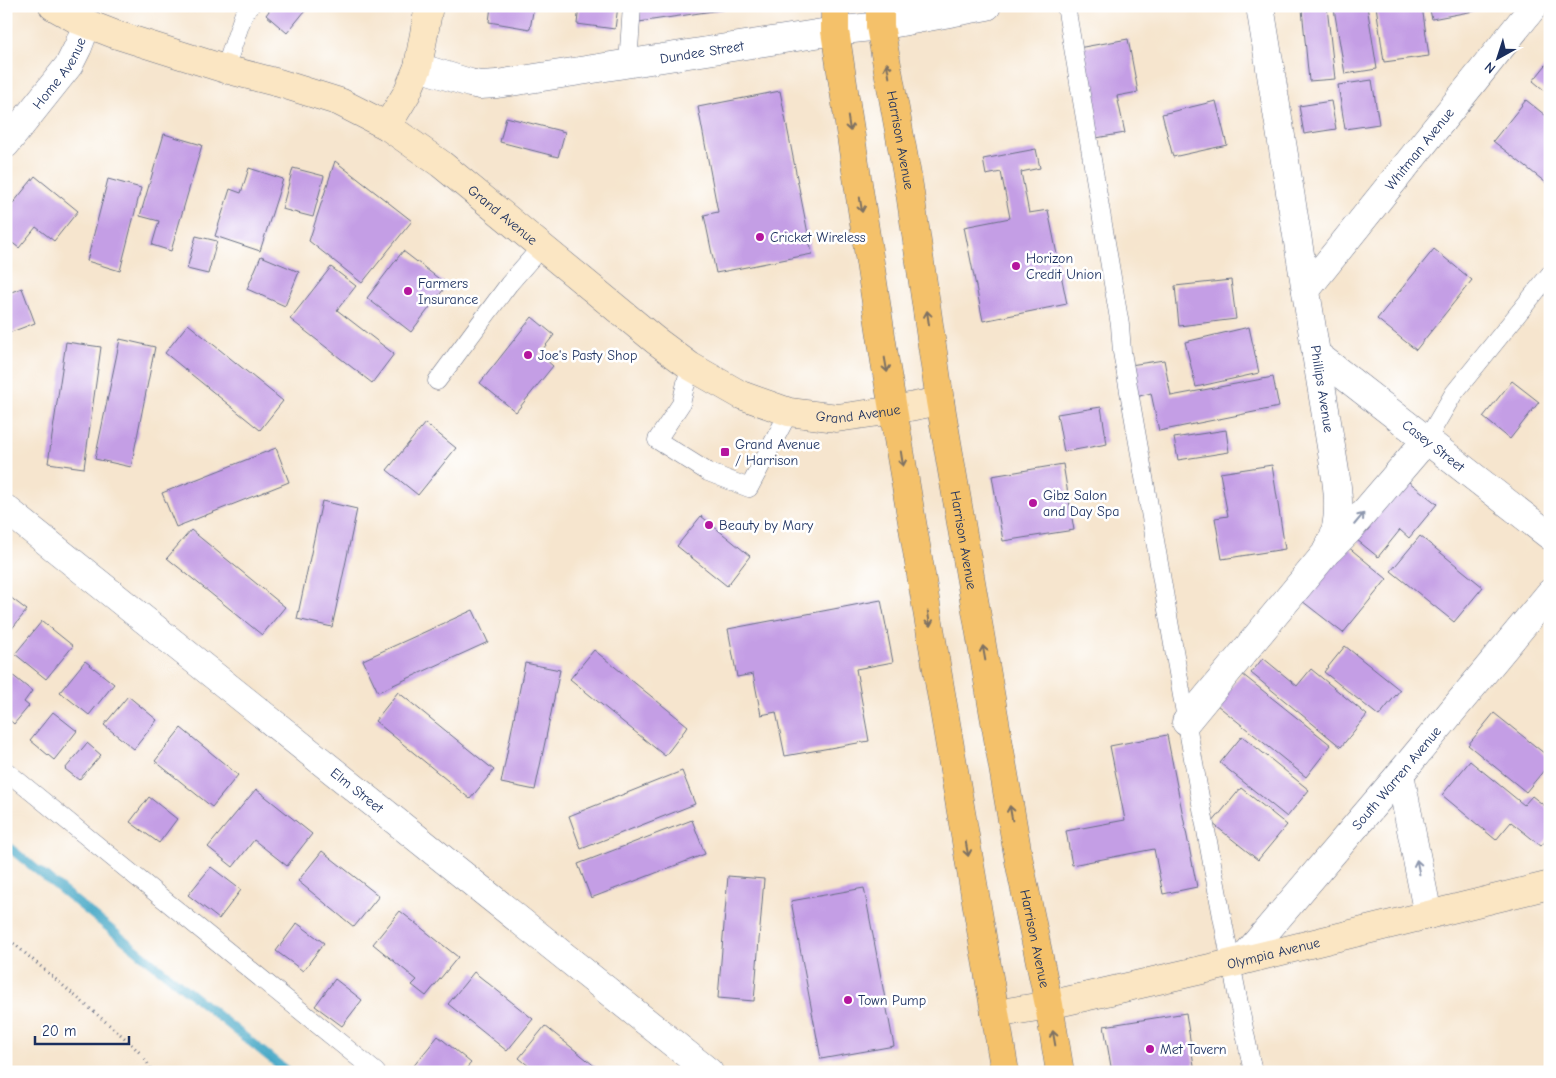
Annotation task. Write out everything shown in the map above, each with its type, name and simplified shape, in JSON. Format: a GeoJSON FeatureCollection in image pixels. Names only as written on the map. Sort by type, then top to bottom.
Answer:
{"type":"FeatureCollection","features":[{"type":"Feature","properties":{"kind":"main road","name":"Grand Avenue"},"geometry":{"type":"LineString","coordinates":[[53,6],[114,34],[225,69],[340,102],[388,126],[441,164],[648,334],[690,366],[741,394],[789,412],[837,418],[940,401]]}},
{"type":"Feature","properties":{"kind":"main road"},"geometry":{"type":"LineString","coordinates":[[388,126],[407,93],[418,67],[429,6]]}},
{"type":"Feature","properties":{"kind":"main road","name":"Harrison Avenue"},"geometry":{"type":"LineString","coordinates":[[880,16],[909,186],[940,401],[1019,861],[1060,1072]]}},
{"type":"Feature","properties":{"kind":"main road"},"geometry":{"type":"LineString","coordinates":[[835,19],[894,410],[1004,1072]]}},
{"type":"Feature","properties":{"kind":"main road","name":"Olympia Avenue"},"geometry":{"type":"LineString","coordinates":[[995,1014],[1048,1005],[1236,962],[1550,885]]}},
{"type":"Feature","properties":{"kind":"street","name":"Dundee Street"},"geometry":{"type":"LineString","coordinates":[[418,67],[480,85],[628,64],[835,19],[987,6]]}},
{"type":"Feature","properties":{"kind":"street","name":"Phillips Avenue"},"geometry":{"type":"LineString","coordinates":[[1186,722],[1325,554],[1335,533],[1338,495],[1260,6]]}},
{"type":"Feature","properties":{"kind":"street","name":"Whitman Avenue"},"geometry":{"type":"LineString","coordinates":[[1306,290],[1534,6]]}},
{"type":"Feature","properties":{"kind":"street","name":"Home Avenue"},"geometry":{"type":"LineString","coordinates":[[6,144],[69,65],[87,23]]}},
{"type":"Feature","properties":{"kind":"street","name":"Casey Street"},"geometry":{"type":"LineString","coordinates":[[1316,354],[1550,536]]}},
{"type":"Feature","properties":{"kind":"street"},"geometry":{"type":"LineString","coordinates":[[1325,554],[1350,529],[1427,440]]}},
{"type":"Feature","properties":{"kind":"street","name":"Elm Street"},"geometry":{"type":"LineString","coordinates":[[6,509],[709,1072]]}},
{"type":"Feature","properties":{"kind":"street","name":"South Warren Avenue"},"geometry":{"type":"LineString","coordinates":[[1236,962],[1400,774],[1550,593]]}},
{"type":"Feature","properties":{"kind":"street"},"geometry":{"type":"LineString","coordinates":[[1400,774],[1428,915]]}},
{"type":"Feature","properties":{"kind":"lane"},"geometry":{"type":"LineString","coordinates":[[225,69],[243,16],[250,6]]}},
{"type":"Feature","properties":{"kind":"lane"},"geometry":{"type":"LineString","coordinates":[[628,64],[632,6]]}},
{"type":"Feature","properties":{"kind":"lane"},"geometry":{"type":"LineString","coordinates":[[1066,6],[1120,325],[1122,352],[1186,722],[1236,962],[1253,1072]]}},
{"type":"Feature","properties":{"kind":"lane"},"geometry":{"type":"LineString","coordinates":[[437,380],[509,284],[542,246]]}},
{"type":"Feature","properties":{"kind":"lane"},"geometry":{"type":"LineString","coordinates":[[1427,440],[1454,393],[1550,274]]}},
{"type":"Feature","properties":{"kind":"lane"},"geometry":{"type":"LineString","coordinates":[[690,366],[681,404],[657,440],[708,472],[749,488],[789,412]]}},
{"type":"Feature","properties":{"kind":"lane"},"geometry":{"type":"LineString","coordinates":[[6,771],[376,1072]]}},
{"type":"Feature","properties":{"kind":"path"},"geometry":{"type":"LineString","coordinates":[[6,937],[127,1040],[145,1058],[152,1072]]}},
{"type":"Feature","properties":{"kind":"building"},"geometry":{"type":"Polygon","coordinates":[[[273,6],[309,6],[287,33],[266,15],[273,6]]]}},
{"type":"Feature","properties":{"kind":"building"},"geometry":{"type":"Polygon","coordinates":[[[491,6],[534,6],[530,29],[489,22],[491,6]]]}},
{"type":"Feature","properties":{"kind":"building"},"geometry":{"type":"Polygon","coordinates":[[[579,6],[618,6],[615,29],[577,24],[579,6]]]}},
{"type":"Feature","properties":{"kind":"building"},"geometry":{"type":"Polygon","coordinates":[[[640,6],[740,6],[740,7],[639,22],[640,6]]]}},
{"type":"Feature","properties":{"kind":"building"},"geometry":{"type":"Polygon","coordinates":[[[1367,6],[1377,69],[1345,74],[1334,9],[1367,6]]]}},
{"type":"Feature","properties":{"kind":"building"},"geometry":{"type":"Polygon","coordinates":[[[1376,6],[1422,6],[1429,56],[1384,62],[1376,6]]]}},
{"type":"Feature","properties":{"kind":"building"},"geometry":{"type":"Polygon","coordinates":[[[1429,6],[1473,6],[1474,11],[1432,19],[1429,6]]]}},
{"type":"Feature","properties":{"kind":"building"},"geometry":{"type":"Polygon","coordinates":[[[1327,7],[1335,79],[1309,81],[1302,9],[1327,7]]]}},
{"type":"Feature","properties":{"kind":"building"},"geometry":{"type":"Polygon","coordinates":[[[1128,39],[1138,92],[1117,96],[1125,133],[1096,138],[1078,48],[1128,39]]]}},
{"type":"Feature","properties":{"kind":"building"},"geometry":{"type":"Polygon","coordinates":[[[1550,60],[1550,95],[1533,81],[1550,60]]]}},
{"type":"Feature","properties":{"kind":"building"},"geometry":{"type":"Polygon","coordinates":[[[1372,80],[1379,124],[1345,129],[1338,85],[1372,80]]]}},
{"type":"Feature","properties":{"kind":"building"},"geometry":{"type":"Polygon","coordinates":[[[780,91],[812,254],[716,273],[704,215],[718,212],[698,107],[780,91]]]}},
{"type":"Feature","properties":{"kind":"building"},"geometry":{"type":"Polygon","coordinates":[[[1526,100],[1550,119],[1550,186],[1493,141],[1526,100]]]}},
{"type":"Feature","properties":{"kind":"building"},"geometry":{"type":"Polygon","coordinates":[[[1216,101],[1227,145],[1173,157],[1162,114],[1216,101]]]}},
{"type":"Feature","properties":{"kind":"building"},"geometry":{"type":"Polygon","coordinates":[[[1331,101],[1336,129],[1304,134],[1299,106],[1331,101]]]}},
{"type":"Feature","properties":{"kind":"building"},"geometry":{"type":"Polygon","coordinates":[[[506,117],[565,132],[558,157],[500,142],[506,117]]]}},
{"type":"Feature","properties":{"kind":"building"},"geometry":{"type":"Polygon","coordinates":[[[164,134],[202,145],[171,251],[152,245],[159,221],[140,216],[164,134]]]}},
{"type":"Feature","properties":{"kind":"building","name":"Horizon Credit Union"},"geometry":{"type":"Polygon","coordinates":[[[1036,149],[1040,168],[1021,172],[1029,213],[1048,210],[1067,304],[983,321],[964,227],[1010,218],[1001,172],[986,175],[983,159],[1036,149]]]}},
{"type":"Feature","properties":{"kind":"building"},"geometry":{"type":"Polygon","coordinates":[[[335,161],[412,221],[362,283],[309,241],[335,161]]]}},
{"type":"Feature","properties":{"kind":"building"},"geometry":{"type":"Polygon","coordinates":[[[249,168],[283,179],[260,251],[215,236],[230,189],[241,193],[249,168]]]}},
{"type":"Feature","properties":{"kind":"building"},"geometry":{"type":"Polygon","coordinates":[[[293,168],[324,176],[313,217],[282,209],[293,168]]]}},
{"type":"Feature","properties":{"kind":"building"},"geometry":{"type":"Polygon","coordinates":[[[35,176],[78,211],[54,241],[36,227],[19,248],[6,238],[6,212],[35,176]]]}},
{"type":"Feature","properties":{"kind":"building"},"geometry":{"type":"Polygon","coordinates":[[[108,179],[141,188],[120,271],[87,261],[108,179]]]}},
{"type":"Feature","properties":{"kind":"building"},"geometry":{"type":"Polygon","coordinates":[[[196,236],[217,241],[208,274],[187,269],[196,236]]]}},
{"type":"Feature","properties":{"kind":"building"},"geometry":{"type":"Polygon","coordinates":[[[1434,249],[1472,280],[1416,350],[1377,319],[1434,249]]]}},
{"type":"Feature","properties":{"kind":"building"},"geometry":{"type":"Polygon","coordinates":[[[403,251],[447,285],[411,332],[367,298],[403,251]]]}},
{"type":"Feature","properties":{"kind":"building"},"geometry":{"type":"Polygon","coordinates":[[[261,256],[299,272],[285,306],[247,289],[261,256]]]}},
{"type":"Feature","properties":{"kind":"building"},"geometry":{"type":"Polygon","coordinates":[[[331,267],[356,286],[337,310],[394,354],[372,383],[290,319],[331,267]]]}},
{"type":"Feature","properties":{"kind":"building"},"geometry":{"type":"Polygon","coordinates":[[[1231,280],[1236,319],[1179,326],[1175,286],[1231,280]]]}},
{"type":"Feature","properties":{"kind":"building"},"geometry":{"type":"Polygon","coordinates":[[[22,288],[35,323],[6,334],[6,294],[22,288]]]}},
{"type":"Feature","properties":{"kind":"building"},"geometry":{"type":"Polygon","coordinates":[[[532,317],[554,335],[539,354],[553,366],[516,412],[480,383],[532,317]]]}},
{"type":"Feature","properties":{"kind":"building"},"geometry":{"type":"Polygon","coordinates":[[[188,324],[283,401],[260,430],[165,353],[188,324]]]}},
{"type":"Feature","properties":{"kind":"building"},"geometry":{"type":"Polygon","coordinates":[[[1249,327],[1259,373],[1196,387],[1185,342],[1249,327]]]}},
{"type":"Feature","properties":{"kind":"building"},"geometry":{"type":"Polygon","coordinates":[[[120,339],[155,347],[131,467],[95,459],[120,339]]]}},
{"type":"Feature","properties":{"kind":"building"},"geometry":{"type":"Polygon","coordinates":[[[66,342],[101,347],[84,468],[48,463],[66,342]]]}},
{"type":"Feature","properties":{"kind":"building"},"geometry":{"type":"Polygon","coordinates":[[[1164,360],[1171,396],[1273,377],[1279,407],[1159,431],[1151,393],[1136,397],[1130,365],[1164,360]]]}},
{"type":"Feature","properties":{"kind":"building"},"geometry":{"type":"Polygon","coordinates":[[[1512,381],[1539,402],[1510,439],[1483,417],[1512,381]]]}},
{"type":"Feature","properties":{"kind":"building"},"geometry":{"type":"Polygon","coordinates":[[[1101,407],[1107,444],[1064,452],[1057,414],[1101,407]]]}},
{"type":"Feature","properties":{"kind":"building"},"geometry":{"type":"Polygon","coordinates":[[[425,423],[456,448],[418,495],[387,470],[425,423]]]}},
{"type":"Feature","properties":{"kind":"building"},"geometry":{"type":"Polygon","coordinates":[[[1226,430],[1229,452],[1178,460],[1174,438],[1226,430]]]}},
{"type":"Feature","properties":{"kind":"building"},"geometry":{"type":"Polygon","coordinates":[[[276,448],[289,482],[176,527],[162,493],[276,448]]]}},
{"type":"Feature","properties":{"kind":"building","name":"Gibz Salon and Day Spa"},"geometry":{"type":"Polygon","coordinates":[[[1063,464],[1074,530],[1003,541],[992,476],[1063,464]]]}},
{"type":"Feature","properties":{"kind":"building"},"geometry":{"type":"Polygon","coordinates":[[[1272,465],[1285,549],[1222,559],[1215,518],[1228,516],[1220,473],[1272,465]]]}},
{"type":"Feature","properties":{"kind":"building"},"geometry":{"type":"Polygon","coordinates":[[[1404,478],[1437,504],[1409,538],[1400,530],[1378,557],[1357,540],[1404,478]]]}},
{"type":"Feature","properties":{"kind":"building"},"geometry":{"type":"Polygon","coordinates":[[[322,501],[357,509],[332,627],[297,619],[322,501]]]}},
{"type":"Feature","properties":{"kind":"building"},"geometry":{"type":"Polygon","coordinates":[[[701,516],[750,556],[727,586],[677,546],[701,516]]]}},
{"type":"Feature","properties":{"kind":"building"},"geometry":{"type":"Polygon","coordinates":[[[191,530],[285,607],[262,635],[167,558],[191,530]]]}},
{"type":"Feature","properties":{"kind":"building"},"geometry":{"type":"Polygon","coordinates":[[[1420,536],[1483,587],[1454,622],[1391,571],[1420,536]]]}},
{"type":"Feature","properties":{"kind":"building"},"geometry":{"type":"Polygon","coordinates":[[[1347,546],[1387,579],[1343,633],[1302,601],[1347,546]]]}},
{"type":"Feature","properties":{"kind":"building"},"geometry":{"type":"Polygon","coordinates":[[[6,594],[27,610],[6,636],[6,594]]]}},
{"type":"Feature","properties":{"kind":"building"},"geometry":{"type":"Polygon","coordinates":[[[881,600],[893,662],[856,669],[869,741],[785,756],[776,712],[761,715],[753,674],[737,677],[728,629],[881,600]]]}},
{"type":"Feature","properties":{"kind":"building"},"geometry":{"type":"Polygon","coordinates":[[[473,610],[488,642],[378,692],[363,660],[473,610]]]}},
{"type":"Feature","properties":{"kind":"building"},"geometry":{"type":"Polygon","coordinates":[[[42,621],[73,646],[46,679],[15,654],[42,621]]]}},
{"type":"Feature","properties":{"kind":"building"},"geometry":{"type":"Polygon","coordinates":[[[1345,646],[1400,690],[1379,716],[1324,672],[1345,646]]]}},
{"type":"Feature","properties":{"kind":"building"},"geometry":{"type":"Polygon","coordinates":[[[594,650],[688,726],[665,756],[570,679],[594,650]]]}},
{"type":"Feature","properties":{"kind":"building"},"geometry":{"type":"Polygon","coordinates":[[[1263,658],[1297,686],[1311,669],[1367,715],[1341,747],[1251,673],[1263,658]]]}},
{"type":"Feature","properties":{"kind":"building"},"geometry":{"type":"Polygon","coordinates":[[[85,661],[114,684],[89,715],[60,692],[85,661]]]}},
{"type":"Feature","properties":{"kind":"building"},"geometry":{"type":"Polygon","coordinates":[[[525,663],[560,670],[535,790],[501,783],[525,663]]]}},
{"type":"Feature","properties":{"kind":"building"},"geometry":{"type":"Polygon","coordinates":[[[6,670],[32,691],[24,702],[29,706],[14,724],[6,717],[6,670]]]}},
{"type":"Feature","properties":{"kind":"building"},"geometry":{"type":"Polygon","coordinates":[[[1242,674],[1331,745],[1306,777],[1217,705],[1242,674]]]}},
{"type":"Feature","properties":{"kind":"building"},"geometry":{"type":"Polygon","coordinates":[[[398,692],[494,770],[470,799],[375,721],[398,692]]]}},
{"type":"Feature","properties":{"kind":"building"},"geometry":{"type":"Polygon","coordinates":[[[128,696],[157,720],[134,749],[104,725],[128,696]]]}},
{"type":"Feature","properties":{"kind":"building"},"geometry":{"type":"Polygon","coordinates":[[[53,712],[77,731],[54,760],[30,740],[53,712]]]}},
{"type":"Feature","properties":{"kind":"building"},"geometry":{"type":"Polygon","coordinates":[[[1494,713],[1550,758],[1550,763],[1526,792],[1468,745],[1494,713]]]}},
{"type":"Feature","properties":{"kind":"building"},"geometry":{"type":"Polygon","coordinates":[[[181,728],[238,775],[212,807],[155,761],[181,728]]]}},
{"type":"Feature","properties":{"kind":"building"},"geometry":{"type":"Polygon","coordinates":[[[1167,735],[1197,887],[1163,894],[1154,849],[1072,865],[1066,831],[1125,820],[1110,746],[1167,735]]]}},
{"type":"Feature","properties":{"kind":"building"},"geometry":{"type":"Polygon","coordinates":[[[1242,736],[1309,790],[1287,817],[1220,763],[1242,736]]]}},
{"type":"Feature","properties":{"kind":"building"},"geometry":{"type":"Polygon","coordinates":[[[87,743],[101,755],[79,780],[65,769],[87,743]]]}},
{"type":"Feature","properties":{"kind":"building"},"geometry":{"type":"Polygon","coordinates":[[[1470,761],[1524,805],[1532,796],[1550,810],[1550,836],[1541,846],[1511,822],[1496,840],[1442,795],[1470,761]]]}},
{"type":"Feature","properties":{"kind":"building"},"geometry":{"type":"Polygon","coordinates":[[[682,771],[695,804],[581,849],[569,816],[682,771]]]}},
{"type":"Feature","properties":{"kind":"building"},"geometry":{"type":"Polygon","coordinates":[[[1241,788],[1287,825],[1258,860],[1212,823],[1241,788]]]}},
{"type":"Feature","properties":{"kind":"building"},"geometry":{"type":"Polygon","coordinates":[[[256,789],[312,834],[287,866],[254,840],[233,867],[208,847],[256,789]]]}},
{"type":"Feature","properties":{"kind":"building"},"geometry":{"type":"Polygon","coordinates":[[[149,797],[177,819],[159,843],[130,822],[149,797]]]}},
{"type":"Feature","properties":{"kind":"building"},"geometry":{"type":"Polygon","coordinates":[[[692,820],[705,854],[591,898],[578,864],[692,820]]]}},
{"type":"Feature","properties":{"kind":"building"},"geometry":{"type":"Polygon","coordinates":[[[322,851],[379,896],[354,927],[298,881],[322,851]]]}},
{"type":"Feature","properties":{"kind":"building"},"geometry":{"type":"Polygon","coordinates":[[[211,867],[241,890],[219,919],[188,895],[211,867]]]}},
{"type":"Feature","properties":{"kind":"building"},"geometry":{"type":"Polygon","coordinates":[[[728,876],[764,879],[754,1001],[718,998],[728,876]]]}},
{"type":"Feature","properties":{"kind":"building"},"geometry":{"type":"Polygon","coordinates":[[[864,888],[894,1046],[821,1059],[791,901],[864,888]]]}},
{"type":"Feature","properties":{"kind":"building"},"geometry":{"type":"Polygon","coordinates":[[[400,911],[458,957],[426,996],[412,985],[417,980],[373,944],[400,911]]]}},
{"type":"Feature","properties":{"kind":"building"},"geometry":{"type":"Polygon","coordinates":[[[297,923],[324,943],[303,971],[276,951],[297,923]]]}},
{"type":"Feature","properties":{"kind":"building"},"geometry":{"type":"Polygon","coordinates":[[[474,972],[533,1019],[507,1051],[448,1004],[474,972]]]}},
{"type":"Feature","properties":{"kind":"building"},"geometry":{"type":"Polygon","coordinates":[[[335,979],[362,1000],[342,1026],[315,1006],[335,979]]]}},
{"type":"Feature","properties":{"kind":"building","name":"Met Tavern"},"geometry":{"type":"Polygon","coordinates":[[[1186,1013],[1195,1072],[1112,1072],[1104,1026],[1186,1013]]]}},
{"type":"Feature","properties":{"kind":"building"},"geometry":{"type":"Polygon","coordinates":[[[545,1026],[602,1072],[536,1072],[519,1058],[545,1026]]]}},
{"type":"Feature","properties":{"kind":"building"},"geometry":{"type":"Polygon","coordinates":[[[438,1036],[471,1063],[463,1072],[416,1072],[412,1068],[438,1036]]]}},
{"type":"Feature","properties":{"kind":"waterway"},"geometry":{"type":"LineString","coordinates":[[6,845],[288,1072]]}},
{"type":"Feature","properties":{"kind":"place","name":"Cricket Wireless"},"geometry":{"type":"Point","coordinates":[760,237]}},
{"type":"Feature","properties":{"kind":"place","name":"Horizon Credit Union"},"geometry":{"type":"Point","coordinates":[1016,266]}},
{"type":"Feature","properties":{"kind":"place","name":"Farmers Insurance"},"geometry":{"type":"Point","coordinates":[408,291]}},
{"type":"Feature","properties":{"kind":"place","name":"Joe's Pasty Shop"},"geometry":{"type":"Point","coordinates":[528,355]}},
{"type":"Feature","properties":{"kind":"place","name":"Grand Avenue / Harrison"},"geometry":{"type":"Point","coordinates":[725,452]}},
{"type":"Feature","properties":{"kind":"place","name":"Gibz Salon and Day Spa"},"geometry":{"type":"Point","coordinates":[1033,503]}},
{"type":"Feature","properties":{"kind":"place","name":"Beauty by Mary"},"geometry":{"type":"Point","coordinates":[709,525]}},
{"type":"Feature","properties":{"kind":"place","name":"Town Pump"},"geometry":{"type":"Point","coordinates":[848,1000]}},
{"type":"Feature","properties":{"kind":"place","name":"Met Tavern"},"geometry":{"type":"Point","coordinates":[1150,1049]}}]}
